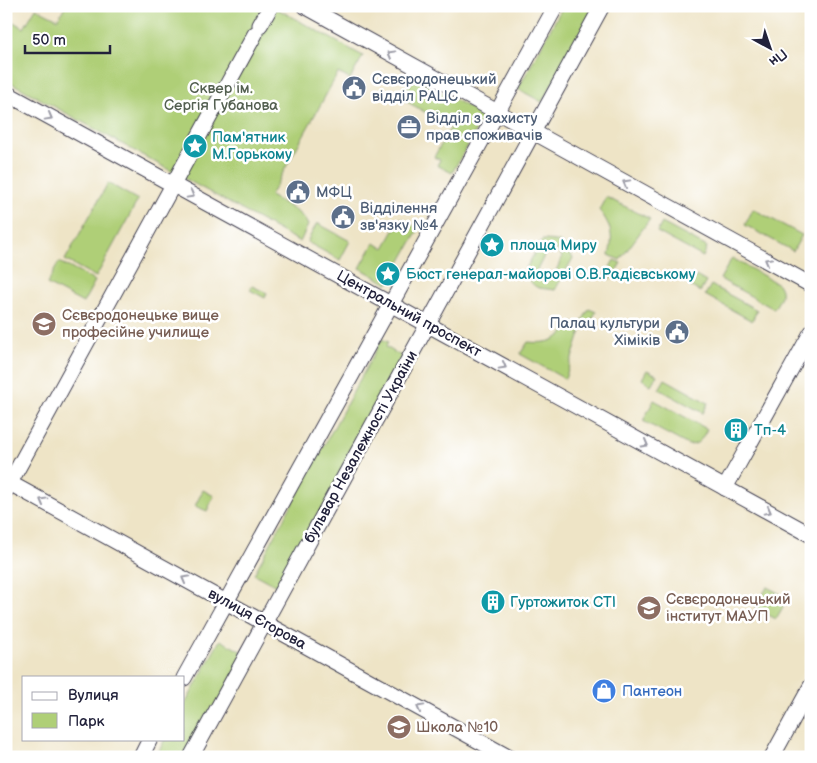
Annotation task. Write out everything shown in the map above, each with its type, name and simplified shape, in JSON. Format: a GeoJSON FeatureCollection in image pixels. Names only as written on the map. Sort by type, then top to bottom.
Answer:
{"type":"FeatureCollection","features":[{"type":"Feature","properties":{"kind":"street"},"geometry":{"type":"LineString","coordinates":[[7,485],[270,6]]}},
{"type":"Feature","properties":{"kind":"street"},"geometry":{"type":"LineString","coordinates":[[305,6],[811,285]]}},
{"type":"Feature","properties":{"kind":"street"},"geometry":{"type":"LineString","coordinates":[[185,676],[556,6]]}},
{"type":"Feature","properties":{"kind":"street","name":"бульвар Незалежності України"},"geometry":{"type":"LineString","coordinates":[[191,757],[602,6]]}},
{"type":"Feature","properties":{"kind":"street","name":"Центральний проспект"},"geometry":{"type":"LineString","coordinates":[[6,93],[811,535]]}},
{"type":"Feature","properties":{"kind":"street"},"geometry":{"type":"LineString","coordinates":[[725,488],[811,334]]}},
{"type":"Feature","properties":{"kind":"street","name":"вулиця Єгорова"},"geometry":{"type":"LineString","coordinates":[[7,485],[265,623],[485,751],[508,757]]}},
{"type":"Feature","properties":{"kind":"street"},"geometry":{"type":"LineString","coordinates":[[772,757],[811,686]]}},
{"type":"Feature","properties":{"kind":"street"},"geometry":{"type":"LineString","coordinates":[[141,757],[150,740]]}},
{"type":"Feature","properties":{"kind":"green space","name":"Сквер ім. Сергія Губанова"},"geometry":{"type":"Polygon","coordinates":[[[65,6],[272,6],[363,56],[350,79],[338,73],[270,196],[291,208],[305,220],[308,225],[300,242],[6,80],[6,18],[24,28],[36,8],[58,19],[65,6]]]}},
{"type":"Feature","properties":{"kind":"green space"},"geometry":{"type":"Polygon","coordinates":[[[563,6],[595,6],[542,102],[518,89],[563,6]]]}},
{"type":"Feature","properties":{"kind":"green space"},"geometry":{"type":"Polygon","coordinates":[[[414,77],[484,116],[452,173],[437,165],[440,160],[434,157],[451,127],[402,99],[414,77]]]}},
{"type":"Feature","properties":{"kind":"green space"},"geometry":{"type":"Polygon","coordinates":[[[108,183],[138,200],[96,277],[65,260],[108,183]]]}},
{"type":"Feature","properties":{"kind":"green space"},"geometry":{"type":"Polygon","coordinates":[[[606,197],[650,219],[620,260],[609,255],[611,236],[609,226],[599,210],[606,197]]]}},
{"type":"Feature","properties":{"kind":"green space"},"geometry":{"type":"Polygon","coordinates":[[[753,209],[802,235],[793,251],[745,225],[753,209]]]}},
{"type":"Feature","properties":{"kind":"green space"},"geometry":{"type":"Polygon","coordinates":[[[401,218],[419,229],[388,284],[360,268],[374,243],[384,248],[401,218]]]}},
{"type":"Feature","properties":{"kind":"green space"},"geometry":{"type":"Polygon","coordinates":[[[317,223],[350,241],[340,260],[307,242],[317,223]]]}},
{"type":"Feature","properties":{"kind":"green space"},"geometry":{"type":"Polygon","coordinates":[[[662,223],[707,247],[703,257],[657,232],[662,223]]]}},
{"type":"Feature","properties":{"kind":"green space"},"geometry":{"type":"Polygon","coordinates":[[[542,240],[561,243],[573,258],[555,290],[536,287],[524,272],[542,240]],[[550,249],[546,252],[537,270],[538,277],[544,280],[553,277],[562,258],[559,250],[550,249]]]}},
{"type":"Feature","properties":{"kind":"green space"},"geometry":{"type":"Polygon","coordinates":[[[732,258],[778,284],[781,294],[774,309],[720,279],[732,258]]]}},
{"type":"Feature","properties":{"kind":"green space"},"geometry":{"type":"Polygon","coordinates":[[[614,260],[621,263],[611,279],[605,276],[614,260]]]}},
{"type":"Feature","properties":{"kind":"green space"},"geometry":{"type":"Polygon","coordinates":[[[59,262],[95,281],[83,303],[47,284],[59,262]]]}},
{"type":"Feature","properties":{"kind":"green space"},"geometry":{"type":"Polygon","coordinates":[[[696,276],[706,282],[700,292],[690,286],[696,276]]]}},
{"type":"Feature","properties":{"kind":"green space"},"geometry":{"type":"Polygon","coordinates":[[[711,285],[757,310],[752,321],[705,295],[711,285]]]}},
{"type":"Feature","properties":{"kind":"green space"},"geometry":{"type":"Polygon","coordinates":[[[252,286],[267,293],[265,298],[250,290],[252,286]]]}},
{"type":"Feature","properties":{"kind":"green space"},"geometry":{"type":"Polygon","coordinates":[[[589,309],[596,312],[587,328],[580,325],[589,309]]]}},
{"type":"Feature","properties":{"kind":"green space"},"geometry":{"type":"Polygon","coordinates":[[[573,322],[582,328],[565,379],[520,354],[528,342],[543,342],[559,337],[573,322]]]}},
{"type":"Feature","properties":{"kind":"green space"},"geometry":{"type":"Polygon","coordinates":[[[382,339],[388,342],[386,347],[401,356],[404,351],[410,354],[282,589],[254,574],[382,339]]]}},
{"type":"Feature","properties":{"kind":"green space"},"geometry":{"type":"Polygon","coordinates":[[[647,370],[657,375],[651,385],[642,379],[647,370]]]}},
{"type":"Feature","properties":{"kind":"green space"},"geometry":{"type":"Polygon","coordinates":[[[665,379],[708,403],[703,413],[659,389],[665,379]]]}},
{"type":"Feature","properties":{"kind":"green space"},"geometry":{"type":"Polygon","coordinates":[[[654,400],[707,429],[700,440],[695,444],[688,445],[643,421],[654,400]]]}},
{"type":"Feature","properties":{"kind":"green space"},"geometry":{"type":"Polygon","coordinates":[[[203,490],[214,496],[207,511],[195,506],[203,490]]]}},
{"type":"Feature","properties":{"kind":"green space"},"geometry":{"type":"Polygon","coordinates":[[[767,587],[788,598],[776,619],[755,608],[767,587]]]}},
{"type":"Feature","properties":{"kind":"green space"},"geometry":{"type":"Polygon","coordinates":[[[220,640],[246,654],[190,757],[156,757],[164,740],[185,740],[185,704],[220,640]]]}},
{"type":"Feature","properties":{"kind":"place","name":"Сєвєродонецький відділ РАЦС"},"geometry":{"type":"Point","coordinates":[354,88]}},
{"type":"Feature","properties":{"kind":"place","name":"Відділ з захисту прав споживачів"},"geometry":{"type":"Point","coordinates":[409,127]}},
{"type":"Feature","properties":{"kind":"place","name":"Пам'ятник М.Горькому"},"geometry":{"type":"Point","coordinates":[195,146]}},
{"type":"Feature","properties":{"kind":"place","name":"МФЦ"},"geometry":{"type":"Point","coordinates":[298,192]}},
{"type":"Feature","properties":{"kind":"place","name":"Відділення зв'язку №4"},"geometry":{"type":"Point","coordinates":[343,217]}},
{"type":"Feature","properties":{"kind":"place","name":"площа Миру"},"geometry":{"type":"Point","coordinates":[492,245]}},
{"type":"Feature","properties":{"kind":"place","name":"Бюст генерал-майорові О.В.Радієвському"},"geometry":{"type":"Point","coordinates":[388,274]}},
{"type":"Feature","properties":{"kind":"place","name":"Сєвєродонецьке вище професійне училище"},"geometry":{"type":"Point","coordinates":[44,324]}},
{"type":"Feature","properties":{"kind":"place","name":"Палац культури Хіміків"},"geometry":{"type":"Point","coordinates":[677,332]}},
{"type":"Feature","properties":{"kind":"place","name":"Тп-4"},"geometry":{"type":"Point","coordinates":[736,430]}},
{"type":"Feature","properties":{"kind":"place","name":"Гуртожиток СТІ"},"geometry":{"type":"Point","coordinates":[493,602]}},
{"type":"Feature","properties":{"kind":"place","name":"Сєвєродонецький інститут МАУП"},"geometry":{"type":"Point","coordinates":[649,608]}},
{"type":"Feature","properties":{"kind":"place","name":"Пантеон"},"geometry":{"type":"Point","coordinates":[604,691]}},
{"type":"Feature","properties":{"kind":"place","name":"Школа №10"},"geometry":{"type":"Point","coordinates":[399,727]}}]}
